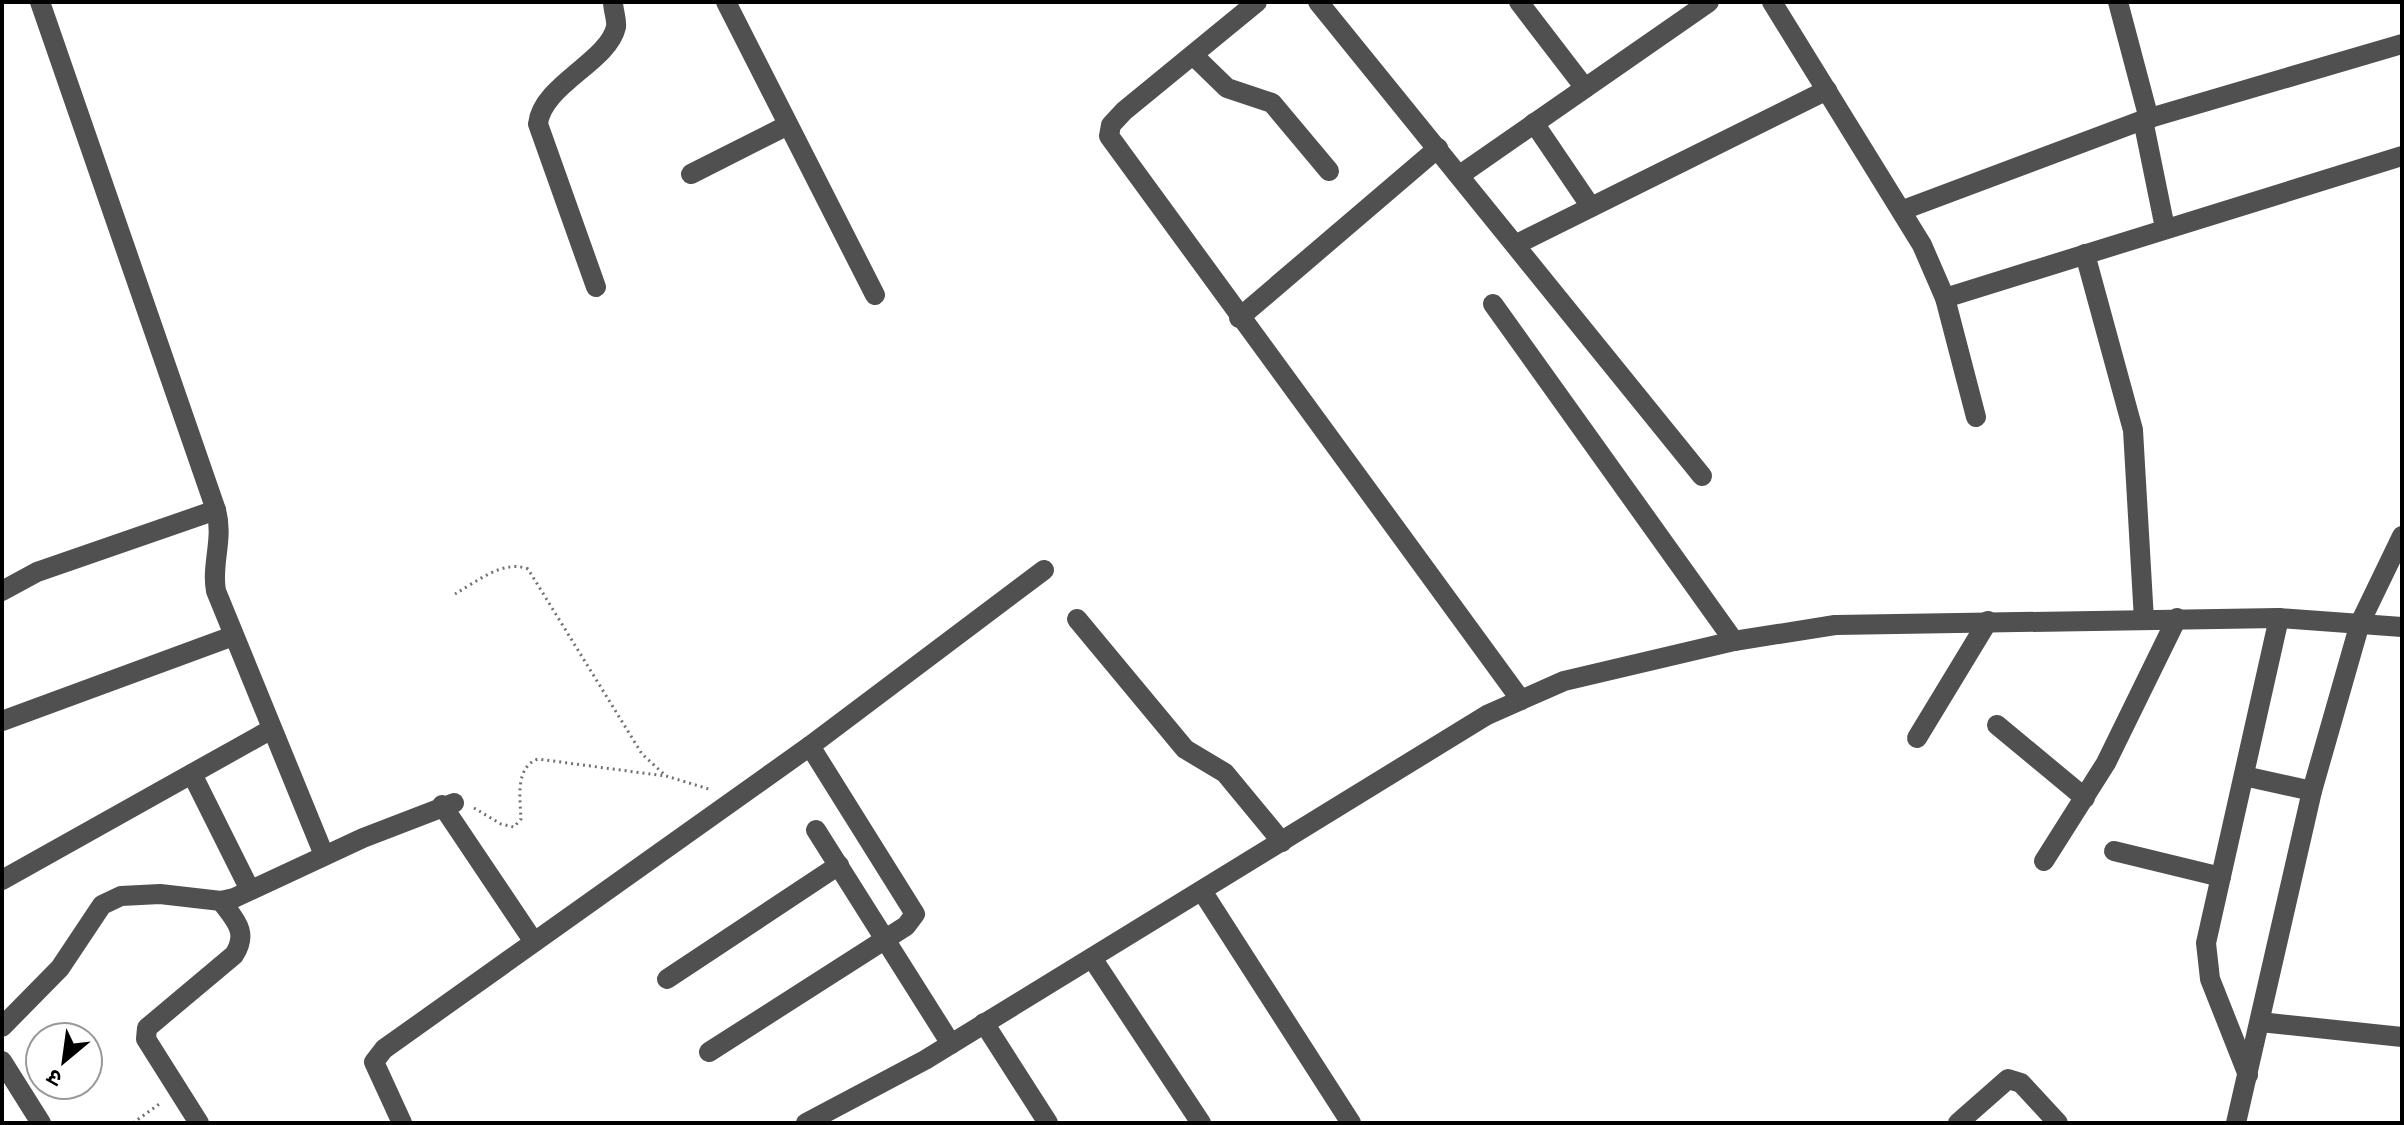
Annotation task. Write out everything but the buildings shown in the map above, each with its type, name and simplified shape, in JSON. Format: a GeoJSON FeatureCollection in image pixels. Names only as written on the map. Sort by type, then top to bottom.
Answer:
{"type":"FeatureCollection","features":[{"type":"Feature","properties":{"kind":"street"},"geometry":{"type":"LineString","coordinates":[[40,2],[216,510],[221,539],[214,580],[270,730],[324,855]]}},
{"type":"Feature","properties":{"kind":"street"},"geometry":{"type":"LineString","coordinates":[[596,287],[538,124],[543,108],[611,38],[616,20],[613,2]]}},
{"type":"Feature","properties":{"kind":"street"},"geometry":{"type":"LineString","coordinates":[[726,2],[875,295]]}},
{"type":"Feature","properties":{"kind":"street"},"geometry":{"type":"LineString","coordinates":[[1257,2],[1124,111],[1111,125],[1109,136],[1521,700]]}},
{"type":"Feature","properties":{"kind":"street"},"geometry":{"type":"LineString","coordinates":[[1318,2],[1702,476]]}},
{"type":"Feature","properties":{"kind":"street"},"geometry":{"type":"LineString","coordinates":[[1519,2],[1585,88]]}},
{"type":"Feature","properties":{"kind":"street"},"geometry":{"type":"LineString","coordinates":[[1460,175],[1709,2]]}},
{"type":"Feature","properties":{"kind":"street"},"geometry":{"type":"LineString","coordinates":[[1772,2],[1903,210],[1945,298],[1976,417]]}},
{"type":"Feature","properties":{"kind":"street"},"geometry":{"type":"LineString","coordinates":[[2118,2],[2146,120],[2165,228]]}},
{"type":"Feature","properties":{"kind":"street"},"geometry":{"type":"LineString","coordinates":[[1903,210],[2146,120],[2402,44]]}},
{"type":"Feature","properties":{"kind":"street"},"geometry":{"type":"LineString","coordinates":[[1193,55],[1227,88],[1272,103],[1329,171]]}},
{"type":"Feature","properties":{"kind":"street"},"geometry":{"type":"LineString","coordinates":[[1517,244],[1827,90]]}},
{"type":"Feature","properties":{"kind":"street"},"geometry":{"type":"LineString","coordinates":[[1534,123],[1591,207]]}},
{"type":"Feature","properties":{"kind":"street"},"geometry":{"type":"LineString","coordinates":[[691,174],[788,125]]}},
{"type":"Feature","properties":{"kind":"street"},"geometry":{"type":"LineString","coordinates":[[1239,318],[1438,148]]}},
{"type":"Feature","properties":{"kind":"street"},"geometry":{"type":"LineString","coordinates":[[1945,298],[2402,156]]}},
{"type":"Feature","properties":{"kind":"street"},"geometry":{"type":"LineString","coordinates":[[2085,254],[2133,430],[2144,620]]}},
{"type":"Feature","properties":{"kind":"street"},"geometry":{"type":"LineString","coordinates":[[1493,304],[1734,641]]}},
{"type":"Feature","properties":{"kind":"street"},"geometry":{"type":"LineString","coordinates":[[2,591],[37,572],[216,510]]}},
{"type":"Feature","properties":{"kind":"street"},"geometry":{"type":"LineString","coordinates":[[2236,1123],[2312,791],[2360,623],[2402,536]]}},
{"type":"Feature","properties":{"kind":"street"},"geometry":{"type":"LineString","coordinates":[[402,1123],[376,1070],[377,1056],[810,746],[1044,570]]}},
{"type":"Feature","properties":{"kind":"street"},"geometry":{"type":"LineString","coordinates":[[2044,861],[2085,798],[2177,618]]}},
{"type":"Feature","properties":{"kind":"street"},"geometry":{"type":"LineString","coordinates":[[2248,1075],[2205,962],[2279,618]]}},
{"type":"Feature","properties":{"kind":"street"},"geometry":{"type":"LineString","coordinates":[[806,1123],[951,1044],[1487,715],[1564,681],[1734,641],[1835,625],[2279,618],[2402,627]]}},
{"type":"Feature","properties":{"kind":"street"},"geometry":{"type":"LineString","coordinates":[[1077,619],[1185,749],[1225,773],[1282,842]]}},
{"type":"Feature","properties":{"kind":"street"},"geometry":{"type":"LineString","coordinates":[[1917,738],[1988,621]]}},
{"type":"Feature","properties":{"kind":"street"},"geometry":{"type":"LineString","coordinates":[[2,721],[233,636]]}},
{"type":"Feature","properties":{"kind":"street"},"geometry":{"type":"LineString","coordinates":[[1997,725],[2085,798]]}},
{"type":"Feature","properties":{"kind":"street"},"geometry":{"type":"LineString","coordinates":[[2,880],[270,730]]}},
{"type":"Feature","properties":{"kind":"street"},"geometry":{"type":"LineString","coordinates":[[709,1052],[906,926],[915,914],[810,746]]}},
{"type":"Feature","properties":{"kind":"street"},"geometry":{"type":"LineString","coordinates":[[192,774],[249,888]]}},
{"type":"Feature","properties":{"kind":"street"},"geometry":{"type":"LineString","coordinates":[[2244,776],[2312,791]]}},
{"type":"Feature","properties":{"kind":"street"},"geometry":{"type":"LineString","coordinates":[[2,1027],[60,968],[102,905],[121,896],[160,894],[221,901],[448,804],[534,942]]}},
{"type":"Feature","properties":{"kind":"street"},"geometry":{"type":"LineString","coordinates":[[816,830],[951,1044]]}},
{"type":"Feature","properties":{"kind":"street"},"geometry":{"type":"LineString","coordinates":[[2114,851],[2221,877]]}},
{"type":"Feature","properties":{"kind":"street"},"geometry":{"type":"LineString","coordinates":[[667,979],[839,865]]}},
{"type":"Feature","properties":{"kind":"street"},"geometry":{"type":"LineString","coordinates":[[1202,891],[1351,1123]]}},
{"type":"Feature","properties":{"kind":"street"},"geometry":{"type":"LineString","coordinates":[[199,1123],[146,1039],[147,1028],[234,955],[242,942],[241,929],[221,901]]}},
{"type":"Feature","properties":{"kind":"street"},"geometry":{"type":"LineString","coordinates":[[1092,958],[1201,1123]]}},
{"type":"Feature","properties":{"kind":"street"},"geometry":{"type":"LineString","coordinates":[[2260,1022],[2402,1037]]}},
{"type":"Feature","properties":{"kind":"street"},"geometry":{"type":"LineString","coordinates":[[984,1023],[1048,1123]]}},
{"type":"Feature","properties":{"kind":"street"},"geometry":{"type":"LineString","coordinates":[[2,1061],[41,1123]]}},
{"type":"Feature","properties":{"kind":"street"},"geometry":{"type":"LineString","coordinates":[[1958,1123],[2008,1079],[2021,1083],[2058,1123]]}},
{"type":"Feature","properties":{"kind":"path"},"geometry":{"type":"LineString","coordinates":[[455,594],[507,567],[528,569],[642,754],[666,776]]}},
{"type":"Feature","properties":{"kind":"path"},"geometry":{"type":"LineString","coordinates":[[448,804],[470,806],[501,824],[514,827],[521,819],[522,772],[529,763],[538,759],[666,776],[739,797]]}},
{"type":"Feature","properties":{"kind":"path"},"geometry":{"type":"LineString","coordinates":[[133,1123],[178,1091]]}}]}
